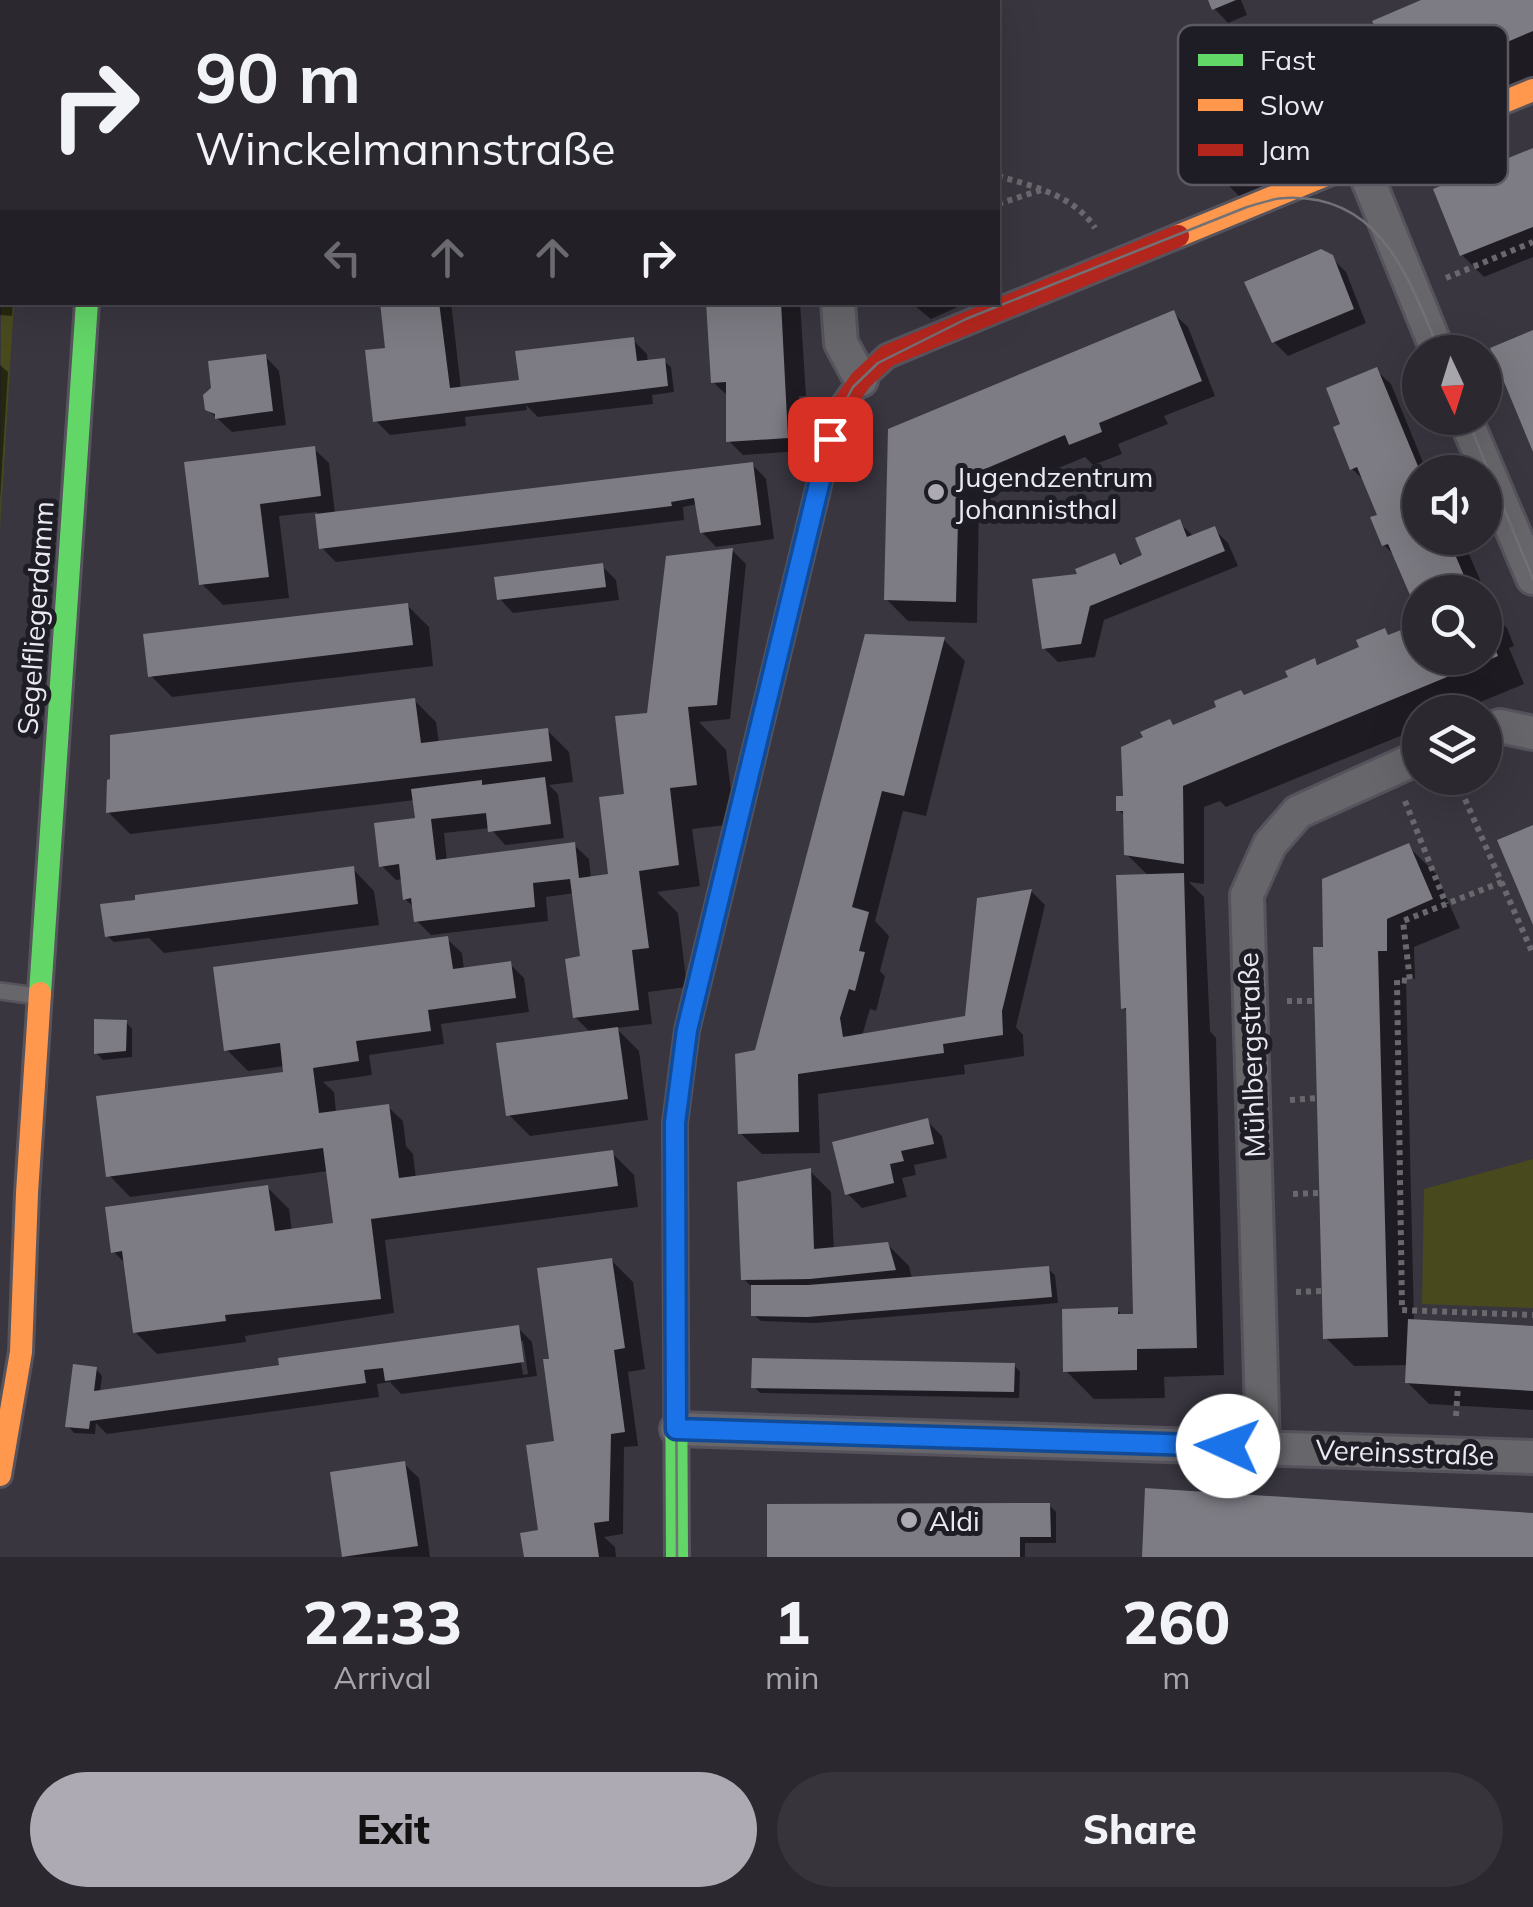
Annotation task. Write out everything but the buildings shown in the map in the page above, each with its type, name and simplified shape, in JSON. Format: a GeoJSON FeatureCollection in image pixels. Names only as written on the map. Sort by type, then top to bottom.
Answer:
{"type":"FeatureCollection","features":[{"type":"Feature","properties":{"kind":"street"},"geometry":{"type":"LineString","coordinates":[[1508,100],[1533,90]]}},
{"type":"Feature","properties":{"kind":"street"},"geometry":{"type":"LineString","coordinates":[[676,1557],[675,1123],[687,1030],[836,414],[860,380],[887,356],[1300,185]]}},
{"type":"Feature","properties":{"kind":"street"},"geometry":{"type":"LineString","coordinates":[[1370,185],[1431,335]]}},
{"type":"Feature","properties":{"kind":"street","name":"Segelfliegerdamm"},"geometry":{"type":"LineString","coordinates":[[0,1475],[21,1352],[27,1193],[87,305]]}},
{"type":"Feature","properties":{"kind":"street"},"geometry":{"type":"LineString","coordinates":[[838,305],[841,342],[860,380]]}},
{"type":"Feature","properties":{"kind":"street"},"geometry":{"type":"LineString","coordinates":[[1472,435],[1533,578]]}},
{"type":"Feature","properties":{"kind":"street"},"geometry":{"type":"LineString","coordinates":[[1502,726],[1533,733]]}},
{"type":"Feature","properties":{"kind":"street","name":"Mühlbergstraße"},"geometry":{"type":"LineString","coordinates":[[1263,1447],[1247,895],[1270,844],[1298,812],[1402,765]]}},
{"type":"Feature","properties":{"kind":"street","name":"Vereinsstraße"},"geometry":{"type":"LineString","coordinates":[[676,1429],[1533,1457]]}},
{"type":"Feature","properties":{"kind":"lane"},"geometry":{"type":"LineString","coordinates":[[0,991],[40,996]]}},
{"type":"Feature","properties":{"kind":"path"},"geometry":{"type":"LineString","coordinates":[[1000,177],[1072,204],[1094,224],[1099,239]]}},
{"type":"Feature","properties":{"kind":"path"},"geometry":{"type":"LineString","coordinates":[[1000,203],[1042,190]]}},
{"type":"Feature","properties":{"kind":"path"},"geometry":{"type":"LineString","coordinates":[[1496,242],[1502,255]]}},
{"type":"Feature","properties":{"kind":"path"},"geometry":{"type":"LineString","coordinates":[[1412,291],[1533,242]]}},
{"type":"Feature","properties":{"kind":"path"},"geometry":{"type":"LineString","coordinates":[[1464,795],[1533,954]]}},
{"type":"Feature","properties":{"kind":"path"},"geometry":{"type":"LineString","coordinates":[[1404,801],[1446,904]]}},
{"type":"Feature","properties":{"kind":"path"},"geometry":{"type":"LineString","coordinates":[[1502,882],[1403,921],[1410,981],[1396,980],[1402,1310],[1533,1315]]}},
{"type":"Feature","properties":{"kind":"path"},"geometry":{"type":"LineString","coordinates":[[1287,1001],[1315,1000]]}},
{"type":"Feature","properties":{"kind":"path"},"geometry":{"type":"LineString","coordinates":[[1290,1100],[1317,1098]]}},
{"type":"Feature","properties":{"kind":"path"},"geometry":{"type":"LineString","coordinates":[[1293,1194],[1319,1193]]}},
{"type":"Feature","properties":{"kind":"path"},"geometry":{"type":"LineString","coordinates":[[1296,1292],[1322,1291]]}},
{"type":"Feature","properties":{"kind":"path"},"geometry":{"type":"LineString","coordinates":[[1456,1416],[1458,1386]]}},
{"type":"Feature","properties":{"kind":"green space"},"geometry":{"type":"Polygon","coordinates":[[[1,305],[14,305],[0,530],[1,305]]]}},
{"type":"Feature","properties":{"kind":"green space"},"geometry":{"type":"Polygon","coordinates":[[[1533,1159],[1533,1308],[1422,1304],[1424,1189],[1533,1159]]]}},
{"type":"Feature","properties":{"kind":"tram line"},"geometry":{"type":"LineString","coordinates":[[677,1557],[675,1133],[681,1065],[783,666],[836,419],[853,387],[878,363],[966,319],[1247,207],[1280,198],[1318,200],[1346,210],[1368,226],[1403,270],[1433,335]]}},
{"type":"Feature","properties":{"kind":"tram line"},"geometry":{"type":"LineString","coordinates":[[1474,435],[1533,579]]}},
{"type":"Feature","properties":{"kind":"traffic: fast"},"geometry":{"type":"LineString","coordinates":[[40,993],[87,305]]}},
{"type":"Feature","properties":{"kind":"traffic: fast"},"geometry":{"type":"LineString","coordinates":[[677,1557],[675,1123],[687,1030],[782,638]]}},
{"type":"Feature","properties":{"kind":"traffic: slow"},"geometry":{"type":"LineString","coordinates":[[1508,100],[1533,90]]}},
{"type":"Feature","properties":{"kind":"traffic: slow"},"geometry":{"type":"LineString","coordinates":[[1178,236],[1302,185]]}},
{"type":"Feature","properties":{"kind":"traffic: slow"},"geometry":{"type":"LineString","coordinates":[[0,1475],[21,1352],[40,993]]}},
{"type":"Feature","properties":{"kind":"traffic: jam"},"geometry":{"type":"LineString","coordinates":[[782,638],[836,415],[861,380],[887,356],[1178,236]]}},
{"type":"Feature","properties":{"kind":"place","name":"Jugendzentrum Johannisthal"},"geometry":{"type":"Point","coordinates":[936,492]}},
{"type":"Feature","properties":{"kind":"place","name":"Aldi"},"geometry":{"type":"Point","coordinates":[909,1520]}},
{"type":"Feature","properties":{"kind":"route"},"geometry":{"type":"LineString","coordinates":[[830,439],[687,1030],[675,1123],[676,1429],[1228,1446]]}}]}
